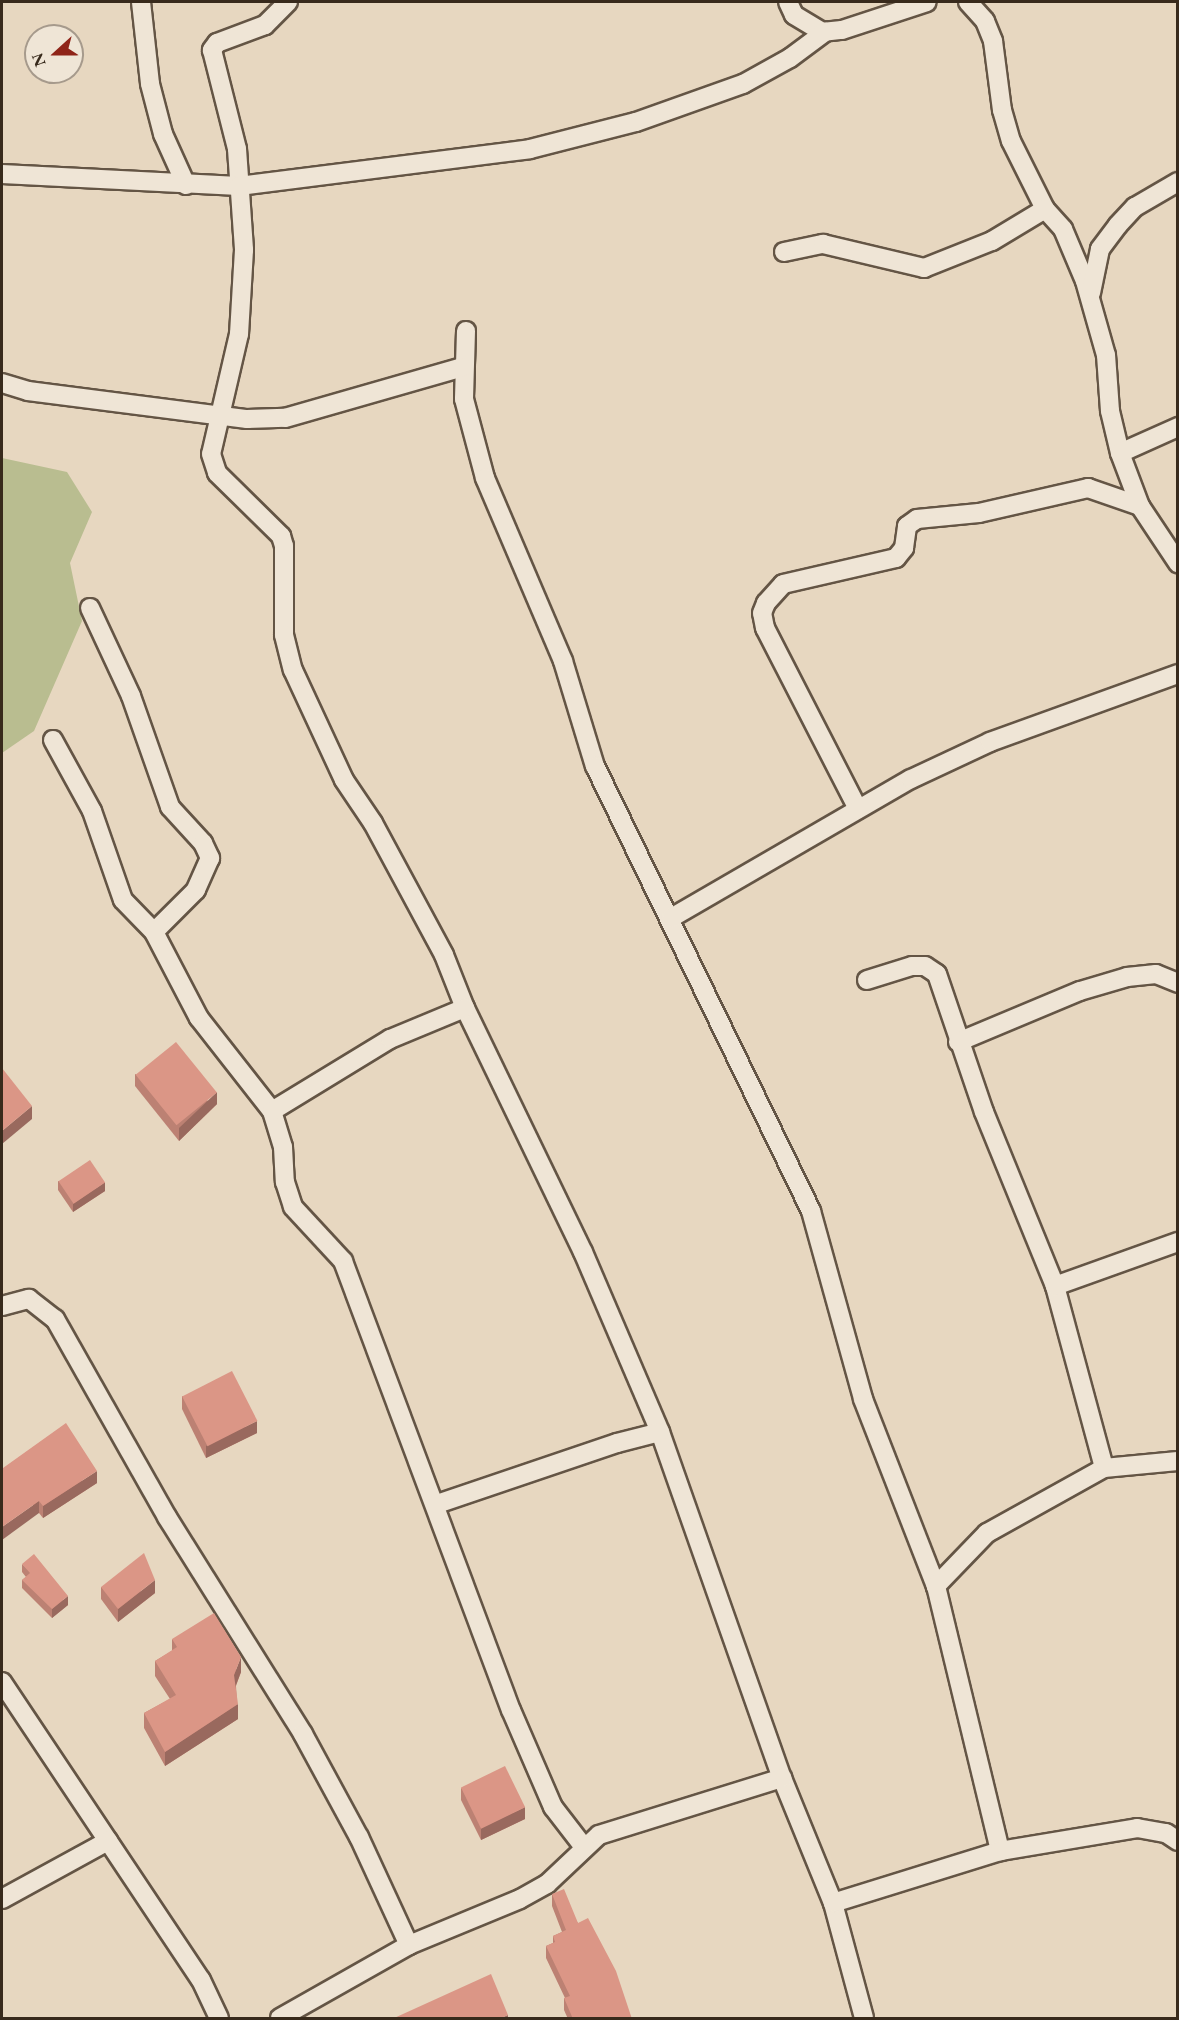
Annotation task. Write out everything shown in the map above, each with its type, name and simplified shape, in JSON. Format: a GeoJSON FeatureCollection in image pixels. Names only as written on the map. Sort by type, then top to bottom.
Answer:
{"type":"FeatureCollection","features":[{"type":"Feature","properties":{"kind":"street"},"geometry":{"type":"LineString","coordinates":[[141,2],[146,17],[150,84],[163,134],[186,185]]}},
{"type":"Feature","properties":{"kind":"street"},"geometry":{"type":"LineString","coordinates":[[288,2],[265,25],[217,43],[212,50],[237,149],[244,250],[239,334],[229,384],[217,418],[211,454],[217,473],[273,526],[284,546],[284,635],[293,670],[344,780],[426,917],[465,1008],[583,1252],[660,1432],[782,1778],[833,1903],[864,2019]]}},
{"type":"Feature","properties":{"kind":"street"},"geometry":{"type":"LineString","coordinates":[[788,2],[794,15],[810,28],[825,32],[842,30],[927,2]]}},
{"type":"Feature","properties":{"kind":"street"},"geometry":{"type":"LineString","coordinates":[[968,2],[985,21],[993,40],[1005,120],[1045,209],[1063,229],[1090,298],[1106,355],[1110,411],[1120,453],[1140,506],[1178,563]]}},
{"type":"Feature","properties":{"kind":"street"},"geometry":{"type":"LineString","coordinates":[[2,174],[239,186],[530,149],[636,122],[743,84],[790,58],[825,32]]}},
{"type":"Feature","properties":{"kind":"street"},"geometry":{"type":"LineString","coordinates":[[1090,298],[1100,249],[1118,225],[1135,207],[1178,182]]}},
{"type":"Feature","properties":{"kind":"street"},"geometry":{"type":"LineString","coordinates":[[784,252],[823,244],[924,268],[992,241],[1045,209]]}},
{"type":"Feature","properties":{"kind":"street"},"geometry":{"type":"LineString","coordinates":[[466,332],[463,367],[464,399],[485,478],[563,661],[596,766],[811,1211],[863,1398],[936,1586],[1000,1851]]}},
{"type":"Feature","properties":{"kind":"street"},"geometry":{"type":"LineString","coordinates":[[2,383],[28,391],[217,418],[285,418],[463,367]]}},
{"type":"Feature","properties":{"kind":"street"},"geometry":{"type":"LineString","coordinates":[[1120,453],[1178,427]]}},
{"type":"Feature","properties":{"kind":"street"},"geometry":{"type":"LineString","coordinates":[[858,809],[765,628],[762,613],[766,603],[783,584],[896,558],[904,548],[907,526],[917,519],[979,513],[1088,488],[1140,506]]}},
{"type":"Feature","properties":{"kind":"street"},"geometry":{"type":"LineString","coordinates":[[90,608],[131,696],[170,807],[203,843],[210,858],[196,890],[154,933]]}},
{"type":"Feature","properties":{"kind":"street"},"geometry":{"type":"LineString","coordinates":[[671,918],[858,809],[990,742],[1178,674]]}},
{"type":"Feature","properties":{"kind":"street"},"geometry":{"type":"LineString","coordinates":[[53,740],[92,811],[123,900],[154,933],[199,1018],[272,1111],[283,1147],[285,1182],[293,1207],[343,1261],[437,1504],[511,1710],[554,1807],[583,1846]]}},
{"type":"Feature","properties":{"kind":"street"},"geometry":{"type":"LineString","coordinates":[[867,980],[912,966],[932,969],[942,984],[958,1042],[1054,1286],[1104,1468]]}},
{"type":"Feature","properties":{"kind":"street"},"geometry":{"type":"LineString","coordinates":[[958,1042],[1080,991],[1127,978],[1156,974],[1178,983]]}},
{"type":"Feature","properties":{"kind":"street"},"geometry":{"type":"LineString","coordinates":[[272,1111],[390,1040],[465,1008]]}},
{"type":"Feature","properties":{"kind":"street"},"geometry":{"type":"LineString","coordinates":[[1054,1286],[1178,1242]]}},
{"type":"Feature","properties":{"kind":"street"},"geometry":{"type":"LineString","coordinates":[[2,1306],[29,1299],[55,1319],[167,1517],[303,1734],[359,1838],[409,1945]]}},
{"type":"Feature","properties":{"kind":"street"},"geometry":{"type":"LineString","coordinates":[[437,1504],[617,1443],[660,1432]]}},
{"type":"Feature","properties":{"kind":"street"},"geometry":{"type":"LineString","coordinates":[[936,1586],[987,1533],[1104,1468],[1178,1461]]}},
{"type":"Feature","properties":{"kind":"street"},"geometry":{"type":"LineString","coordinates":[[2,1682],[201,1980],[219,2019]]}},
{"type":"Feature","properties":{"kind":"street"},"geometry":{"type":"LineString","coordinates":[[280,2019],[409,1945],[538,1889],[567,1867],[583,1846],[626,1824],[782,1778]]}},
{"type":"Feature","properties":{"kind":"street"},"geometry":{"type":"LineString","coordinates":[[833,1903],[1000,1851],[1137,1828],[1167,1833],[1178,1841]]}},
{"type":"Feature","properties":{"kind":"street"},"geometry":{"type":"LineString","coordinates":[[2,1899],[108,1841]]}},
{"type":"Feature","properties":{"kind":"green space"},"geometry":{"type":"Polygon","coordinates":[[[2,458],[67,472],[92,512],[70,563],[82,621],[34,731],[2,753],[2,458]]]}},
{"type":"Feature","properties":{"kind":"building"},"geometry":{"type":"Polygon","coordinates":[[[176,1042],[217,1093],[176,1125],[136,1075],[176,1042]]]}},
{"type":"Feature","properties":{"kind":"building"},"geometry":{"type":"Polygon","coordinates":[[[2,1068],[32,1106],[2,1131],[2,1068]]]}},
{"type":"Feature","properties":{"kind":"building"},"geometry":{"type":"Polygon","coordinates":[[[90,1160],[105,1182],[74,1204],[58,1181],[90,1160]]]}},
{"type":"Feature","properties":{"kind":"building"},"geometry":{"type":"Polygon","coordinates":[[[232,1371],[257,1421],[208,1446],[182,1396],[232,1371]]]}},
{"type":"Feature","properties":{"kind":"building"},"geometry":{"type":"Polygon","coordinates":[[[66,1423],[97,1471],[43,1506],[39,1501],[2,1527],[2,1466],[3,1468],[66,1423]]]}},
{"type":"Feature","properties":{"kind":"building"},"geometry":{"type":"Polygon","coordinates":[[[144,1553],[155,1580],[118,1609],[101,1587],[144,1553]]]}},
{"type":"Feature","properties":{"kind":"building"},"geometry":{"type":"Polygon","coordinates":[[[34,1554],[68,1596],[52,1609],[22,1580],[30,1573],[22,1564],[34,1554]]]}},
{"type":"Feature","properties":{"kind":"building"},"geometry":{"type":"Polygon","coordinates":[[[214,1613],[241,1657],[234,1675],[238,1704],[165,1752],[144,1713],[176,1695],[155,1661],[177,1647],[172,1639],[214,1613]]]}},
{"type":"Feature","properties":{"kind":"building"},"geometry":{"type":"Polygon","coordinates":[[[505,1766],[525,1807],[481,1829],[461,1787],[505,1766]]]}},
{"type":"Feature","properties":{"kind":"building"},"geometry":{"type":"Polygon","coordinates":[[[564,1889],[578,1923],[588,1918],[616,1971],[632,2019],[573,2019],[564,1998],[570,1996],[546,1946],[555,1942],[553,1936],[566,1930],[552,1894],[564,1889]]]}},
{"type":"Feature","properties":{"kind":"building"},"geometry":{"type":"Polygon","coordinates":[[[491,1974],[508,2015],[499,2019],[392,2019],[491,1974]]]}}]}
